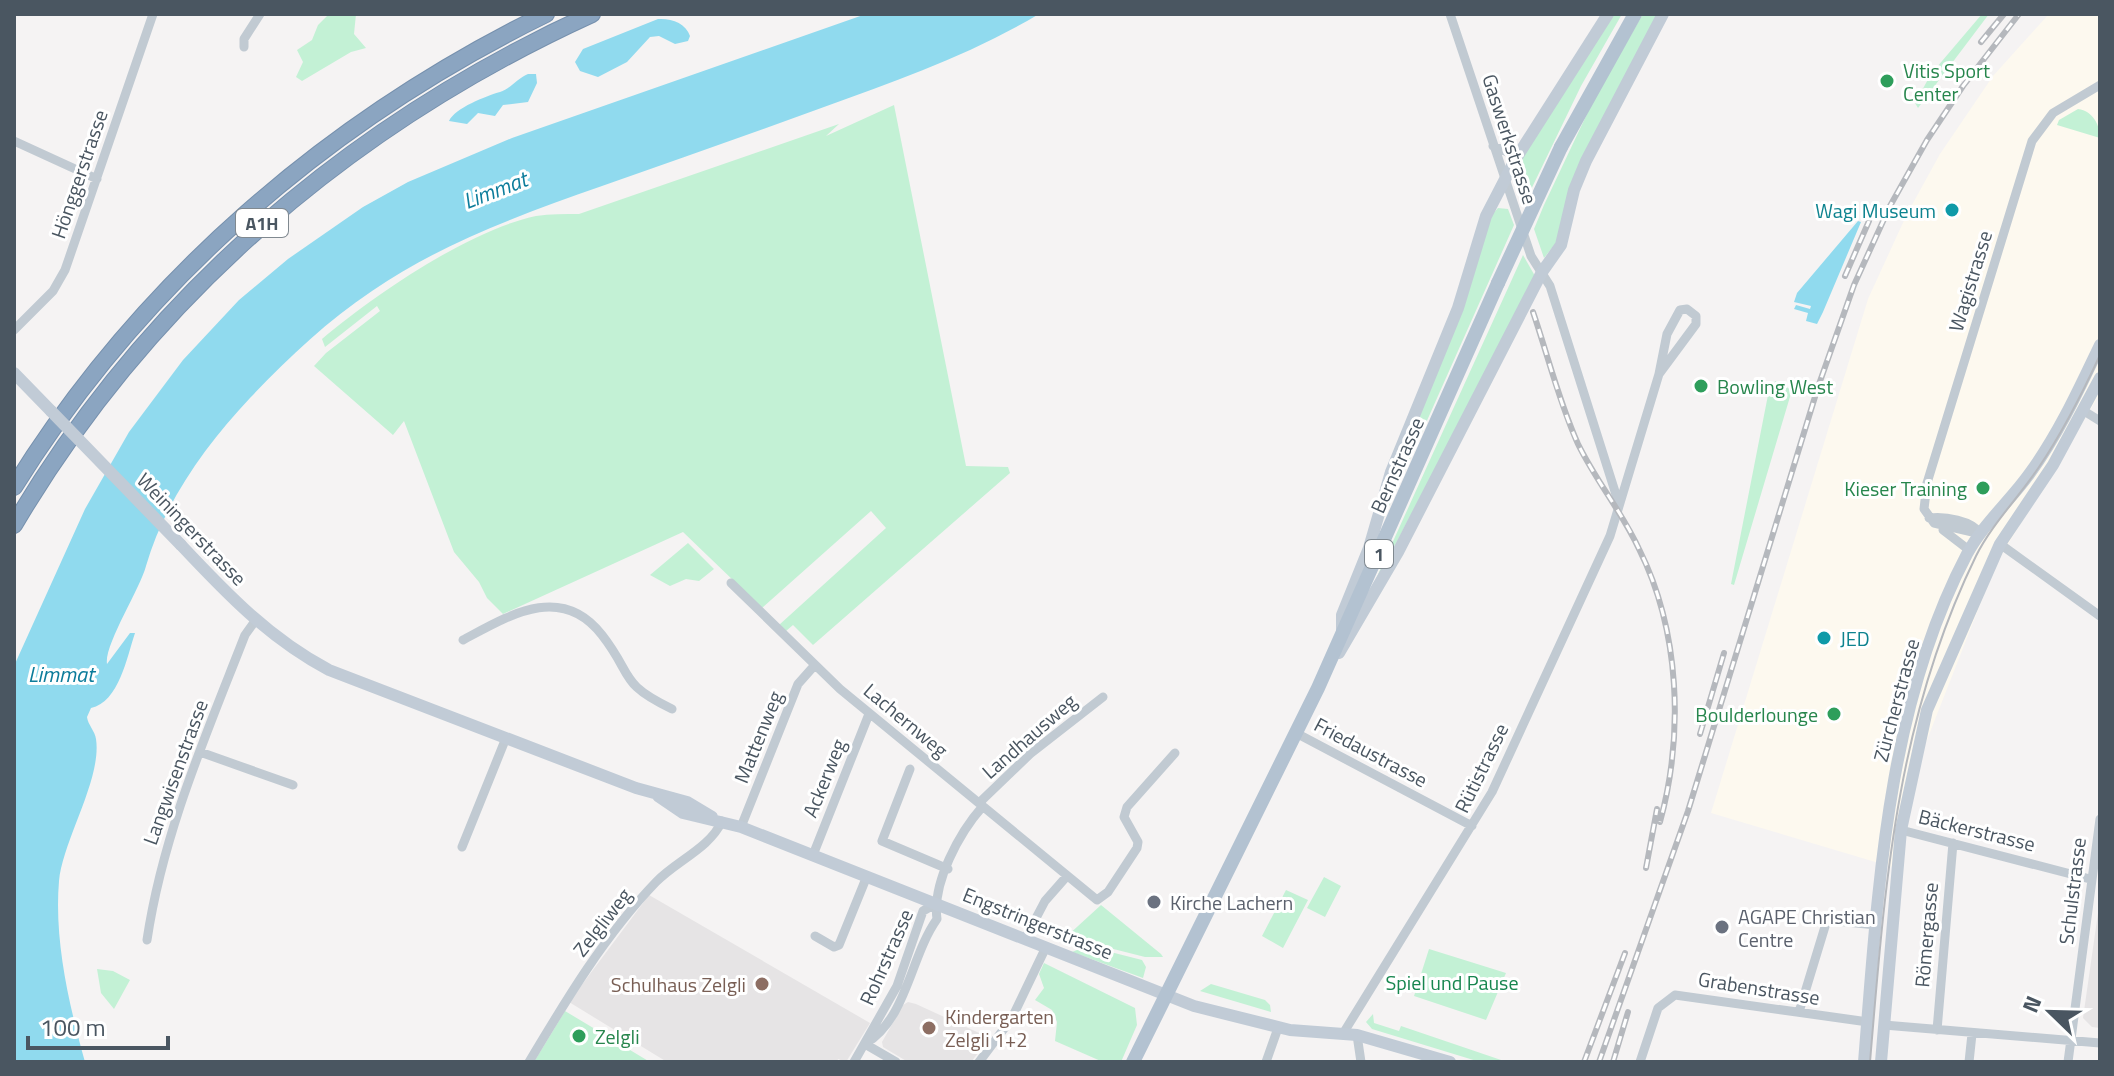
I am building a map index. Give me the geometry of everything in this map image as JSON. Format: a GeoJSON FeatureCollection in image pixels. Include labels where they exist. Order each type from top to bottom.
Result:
{"type":"FeatureCollection","features":[{"type":"Feature","properties":{"kind":"highway","name":"A1H"},"geometry":{"type":"LineString","coordinates":[[14,487],[62,416],[117,345],[168,289],[253,207],[316,155],[384,106],[462,58],[546,14]]}},
{"type":"Feature","properties":{"kind":"highway","name":"A1H"},"geometry":{"type":"LineString","coordinates":[[14,525],[108,387],[185,298],[262,224],[329,169],[427,101],[491,63],[592,14]]}},
{"type":"Feature","properties":{"kind":"main road"},"geometry":{"type":"LineString","coordinates":[[1343,635],[1342,615],[1369,548],[1391,472],[1447,336],[1486,216],[1608,14]]}},
{"type":"Feature","properties":{"kind":"main road","name":"Bernstrasse"},"geometry":{"type":"LineString","coordinates":[[1133,1062],[1343,635],[1561,147],[1635,14]]}},
{"type":"Feature","properties":{"kind":"main road"},"geometry":{"type":"LineString","coordinates":[[1322,679],[1380,586],[1542,272],[1561,245],[1586,161],[1663,14]]}},
{"type":"Feature","properties":{"kind":"main road","name":"Zürcherstrasse"},"geometry":{"type":"LineString","coordinates":[[1864,1062],[1889,815],[1918,678],[1969,550],[2034,468],[2100,345]]}},
{"type":"Feature","properties":{"kind":"main road","name":"Zürcherstrasse"},"geometry":{"type":"LineString","coordinates":[[1881,1062],[1901,830],[1927,710],[2000,544],[2053,465],[2100,378]]}},
{"type":"Feature","properties":{"kind":"main road","name":"Weiningerstrasse"},"geometry":{"type":"LineString","coordinates":[[17,383],[45,405],[255,621],[304,657],[362,682]]}},
{"type":"Feature","properties":{"kind":"main road"},"geometry":{"type":"LineString","coordinates":[[1981,534],[2000,544]]}},
{"type":"Feature","properties":{"kind":"main road","name":"Engstringerstrasse"},"geometry":{"type":"LineString","coordinates":[[362,682],[658,796],[687,802],[717,819],[1166,996],[1278,1028],[1350,1034],[1450,1062]]}},
{"type":"Feature","properties":{"kind":"street","name":"Hönggerstrasse"},"geometry":{"type":"LineString","coordinates":[[14,330],[53,291],[65,270],[153,14]]}},
{"type":"Feature","properties":{"kind":"street"},"geometry":{"type":"LineString","coordinates":[[244,47],[244,39],[260,14]]}},
{"type":"Feature","properties":{"kind":"street","name":"Gaswerkstrasse"},"geometry":{"type":"LineString","coordinates":[[1450,14],[1531,256],[1542,272]]}},
{"type":"Feature","properties":{"kind":"street","name":"Wagistrasse"},"geometry":{"type":"LineString","coordinates":[[1932,520],[1923,504],[1927,483],[2032,141],[2053,113],[2100,85]]}},
{"type":"Feature","properties":{"kind":"street"},"geometry":{"type":"LineString","coordinates":[[14,141],[97,179]]}},
{"type":"Feature","properties":{"kind":"street"},"geometry":{"type":"LineString","coordinates":[[1493,146],[1513,153],[1525,147]]}},
{"type":"Feature","properties":{"kind":"street"},"geometry":{"type":"LineString","coordinates":[[1542,272],[1619,504]]}},
{"type":"Feature","properties":{"kind":"street"},"geometry":{"type":"LineString","coordinates":[[1682,309],[1692,311],[1696,324],[1659,374],[1661,356],[1673,319],[1682,309]]}},
{"type":"Feature","properties":{"kind":"street","name":"Rütistrasse"},"geometry":{"type":"LineString","coordinates":[[1350,1034],[1492,792],[1607,543],[1659,374]]}},
{"type":"Feature","properties":{"kind":"street"},"geometry":{"type":"LineString","coordinates":[[2084,411],[2100,421]]}},
{"type":"Feature","properties":{"kind":"street"},"geometry":{"type":"LineString","coordinates":[[1932,520],[1981,534]]}},
{"type":"Feature","properties":{"kind":"street"},"geometry":{"type":"LineString","coordinates":[[1932,520],[1969,550]]}},
{"type":"Feature","properties":{"kind":"street"},"geometry":{"type":"LineString","coordinates":[[2000,544],[2100,616]]}},
{"type":"Feature","properties":{"kind":"street","name":"Lachernweg"},"geometry":{"type":"LineString","coordinates":[[731,583],[814,666],[869,714],[1097,900],[1108,892],[1137,848],[1135,836],[1124,817],[1127,807],[1175,753]]}},
{"type":"Feature","properties":{"kind":"street"},"geometry":{"type":"LineString","coordinates":[[463,640],[530,607],[567,610],[601,634],[632,686],[672,709]]}},
{"type":"Feature","properties":{"kind":"street","name":"Langwisenstrasse"},"geometry":{"type":"LineString","coordinates":[[147,940],[165,853],[245,635],[255,621]]}},
{"type":"Feature","properties":{"kind":"street","name":"Mattenweg"},"geometry":{"type":"LineString","coordinates":[[741,827],[798,684],[814,666]]}},
{"type":"Feature","properties":{"kind":"street","name":"Landhausweg"},"geometry":{"type":"LineString","coordinates":[[948,869],[962,836],[981,805],[1030,754],[1103,697]]}},
{"type":"Feature","properties":{"kind":"street","name":"Ackerweg"},"geometry":{"type":"LineString","coordinates":[[813,855],[869,714]]}},
{"type":"Feature","properties":{"kind":"street","name":"Friedaustrasse"},"geometry":{"type":"LineString","coordinates":[[1296,733],[1472,826]]}},
{"type":"Feature","properties":{"kind":"street"},"geometry":{"type":"LineString","coordinates":[[462,847],[506,738]]}},
{"type":"Feature","properties":{"kind":"street"},"geometry":{"type":"LineString","coordinates":[[200,752],[293,785]]}},
{"type":"Feature","properties":{"kind":"street"},"geometry":{"type":"LineString","coordinates":[[910,769],[882,841],[948,869]]}},
{"type":"Feature","properties":{"kind":"street","name":"Zelgliweg"},"geometry":{"type":"LineString","coordinates":[[529,1062],[563,1004],[618,928],[657,881],[717,833],[717,819]]}},
{"type":"Feature","properties":{"kind":"street","name":"Schulstrasse"},"geometry":{"type":"LineString","coordinates":[[2068,1062],[2100,819]]}},
{"type":"Feature","properties":{"kind":"street","name":"Bäckerstrasse"},"geometry":{"type":"LineString","coordinates":[[1901,830],[2090,879]]}},
{"type":"Feature","properties":{"kind":"street","name":"Römergasse"},"geometry":{"type":"LineString","coordinates":[[1937,1030],[1953,843]]}},
{"type":"Feature","properties":{"kind":"street","name":"Rohrstrasse"},"geometry":{"type":"LineString","coordinates":[[854,1062],[897,986],[923,911],[935,904],[948,869]]}},
{"type":"Feature","properties":{"kind":"street"},"geometry":{"type":"LineString","coordinates":[[815,936],[834,947],[839,945],[867,876]]}},
{"type":"Feature","properties":{"kind":"street"},"geometry":{"type":"LineString","coordinates":[[1025,939],[1045,901],[1067,876]]}},
{"type":"Feature","properties":{"kind":"street"},"geometry":{"type":"LineString","coordinates":[[1799,1012],[1827,920],[1876,925]]}},
{"type":"Feature","properties":{"kind":"street"},"geometry":{"type":"LineString","coordinates":[[979,1062],[1012,1018],[1046,947]]}},
{"type":"Feature","properties":{"kind":"street","name":"Grabenstrasse"},"geometry":{"type":"LineString","coordinates":[[1640,1062],[1655,1013],[1670,997],[1683,995],[1868,1022]]}},
{"type":"Feature","properties":{"kind":"street"},"geometry":{"type":"LineString","coordinates":[[1884,1025],[2100,1043]]}},
{"type":"Feature","properties":{"kind":"street"},"geometry":{"type":"LineString","coordinates":[[1266,1062],[1278,1028]]}},
{"type":"Feature","properties":{"kind":"street"},"geometry":{"type":"LineString","coordinates":[[1350,1034],[1361,1062]]}},
{"type":"Feature","properties":{"kind":"street"},"geometry":{"type":"LineString","coordinates":[[1969,1062],[1972,1034]]}},
{"type":"Feature","properties":{"kind":"street"},"geometry":{"type":"LineString","coordinates":[[865,1044],[896,1062]]}},
{"type":"Feature","properties":{"kind":"shaded area"},"geometry":{"type":"Polygon","coordinates":[[[2049,14],[2100,14],[2100,394],[1996,564],[1914,773],[1899,869],[1711,813],[1868,299],[1907,214],[1940,154],[1993,76],[2049,14]]]}},
{"type":"Feature","properties":{"kind":"shaded area","name":"Zelgli"},"geometry":{"type":"Polygon","coordinates":[[[649,895],[870,1023],[846,1062],[838,1059],[837,1062],[667,1062],[569,1002],[649,895]]]}},
{"type":"Feature","properties":{"kind":"shaded area"},"geometry":{"type":"Polygon","coordinates":[[[2100,899],[2100,1028],[2092,1027],[2083,1018],[2100,899]]]}},
{"type":"Feature","properties":{"kind":"shaded area","name":"Kindergarten Zelgli 1+2"},"geometry":{"type":"Polygon","coordinates":[[[908,1002],[990,1038],[971,1062],[908,1062],[883,1047],[882,1042],[903,1005],[908,1002]]]}},
{"type":"Feature","properties":{"kind":"green space"},"geometry":{"type":"Polygon","coordinates":[[[329,14],[356,14],[354,34],[366,48],[351,52],[302,81],[296,77],[303,62],[297,50],[312,40],[318,25],[329,14]]]}},
{"type":"Feature","properties":{"kind":"green space"},"geometry":{"type":"Polygon","coordinates":[[[1612,14],[1622,14],[1581,86],[1525,202],[1515,169],[1612,14]]]}},
{"type":"Feature","properties":{"kind":"green space"},"geometry":{"type":"Polygon","coordinates":[[[1643,14],[1658,14],[1590,143],[1559,239],[1544,258],[1534,229],[1595,97],[1643,14]]]}},
{"type":"Feature","properties":{"kind":"green space"},"geometry":{"type":"Polygon","coordinates":[[[1982,14],[1989,14],[1918,108],[1915,103],[1931,74],[1982,14]]]}},
{"type":"Feature","properties":{"kind":"green space"},"geometry":{"type":"Polygon","coordinates":[[[894,105],[966,466],[1008,467],[1010,473],[813,645],[793,625],[786,631],[779,625],[886,528],[871,511],[762,608],[683,532],[503,614],[487,598],[479,582],[454,552],[404,421],[393,435],[314,366],[380,311],[377,306],[325,347],[322,339],[395,284],[482,235],[536,216],[579,214],[839,124],[826,136],[894,105]]]}},
{"type":"Feature","properties":{"kind":"green space"},"geometry":{"type":"Polygon","coordinates":[[[2078,109],[2095,119],[2100,138],[2057,125],[2059,120],[2078,109]]]}},
{"type":"Feature","properties":{"kind":"green space"},"geometry":{"type":"Polygon","coordinates":[[[1498,208],[1508,209],[1514,225],[1381,524],[1394,474],[1489,218],[1498,208]]]}},
{"type":"Feature","properties":{"kind":"green space"},"geometry":{"type":"Polygon","coordinates":[[[1523,255],[1535,276],[1534,283],[1370,592],[1523,255]]]}},
{"type":"Feature","properties":{"kind":"green space"},"geometry":{"type":"Polygon","coordinates":[[[1775,381],[1792,390],[1734,585],[1731,584],[1768,395],[1772,394],[1775,381]]]}},
{"type":"Feature","properties":{"kind":"green space"},"geometry":{"type":"Polygon","coordinates":[[[688,543],[714,569],[699,581],[686,579],[670,586],[650,575],[688,543]]]}},
{"type":"Feature","properties":{"kind":"green space"},"geometry":{"type":"Polygon","coordinates":[[[1324,877],[1341,886],[1325,917],[1307,908],[1324,877]]]}},
{"type":"Feature","properties":{"kind":"green space"},"geometry":{"type":"Polygon","coordinates":[[[1286,890],[1308,900],[1283,948],[1262,936],[1286,890]]]}},
{"type":"Feature","properties":{"kind":"green space"},"geometry":{"type":"Polygon","coordinates":[[[1101,905],[1163,957],[1145,957],[1066,937],[1101,905]]]}},
{"type":"Feature","properties":{"kind":"green space"},"geometry":{"type":"Polygon","coordinates":[[[1087,946],[1142,960],[1146,967],[1143,978],[1072,952],[1087,946]]]}},
{"type":"Feature","properties":{"kind":"green space","name":"Spiel und Pause"},"geometry":{"type":"Polygon","coordinates":[[[1429,949],[1506,973],[1486,1020],[1414,996],[1429,949]]]}},
{"type":"Feature","properties":{"kind":"green space"},"geometry":{"type":"Polygon","coordinates":[[[1044,963],[1135,1008],[1137,1025],[1121,1062],[1103,1062],[1055,1041],[1057,1022],[1052,1010],[1035,1000],[1044,988],[1039,974],[1044,963]]]}},
{"type":"Feature","properties":{"kind":"green space"},"geometry":{"type":"Polygon","coordinates":[[[97,969],[113,971],[130,980],[114,1009],[101,993],[97,969]]]}},
{"type":"Feature","properties":{"kind":"green space"},"geometry":{"type":"Polygon","coordinates":[[[1211,984],[1265,1000],[1271,1012],[1200,991],[1211,984]]]}},
{"type":"Feature","properties":{"kind":"green space","name":"Zelgli"},"geometry":{"type":"Polygon","coordinates":[[[565,1011],[650,1062],[534,1062],[565,1011]]]}},
{"type":"Feature","properties":{"kind":"green space"},"geometry":{"type":"Polygon","coordinates":[[[1373,1014],[1374,1023],[1399,1031],[1401,1026],[1507,1062],[1480,1062],[1372,1029],[1366,1022],[1373,1014]]]}},
{"type":"Feature","properties":{"kind":"water","name":"Limmat"},"geometry":{"type":"Polygon","coordinates":[[[866,14],[1039,14],[933,66],[542,207],[454,244],[355,303],[293,355],[233,416],[188,476],[164,520],[108,655],[107,664],[130,633],[135,633],[125,666],[109,697],[91,708],[87,717],[95,736],[96,755],[88,791],[62,865],[58,903],[64,972],[85,1062],[14,1062],[14,666],[85,509],[129,432],[183,360],[239,300],[288,259],[363,207],[408,182],[512,138],[866,14]]]}},
{"type":"Feature","properties":{"kind":"water"},"geometry":{"type":"Polygon","coordinates":[[[658,19],[668,19],[682,25],[690,36],[688,41],[675,44],[659,36],[650,37],[627,62],[598,77],[580,71],[575,62],[583,49],[658,19]]]}},
{"type":"Feature","properties":{"kind":"water"},"geometry":{"type":"Polygon","coordinates":[[[528,74],[536,74],[537,83],[528,102],[503,105],[495,116],[478,113],[467,124],[449,121],[464,107],[504,91],[528,74]]]}},
{"type":"Feature","properties":{"kind":"water"},"geometry":{"type":"Polygon","coordinates":[[[1858,221],[1861,222],[1817,324],[1806,321],[1808,313],[1794,309],[1796,305],[1810,309],[1811,306],[1794,302],[1797,293],[1858,221]]]}},
{"type":"Feature","properties":{"kind":"tram line"},"geometry":{"type":"LineString","coordinates":[[1870,1062],[1889,867],[1911,741],[1928,679],[1949,618],[1976,556],[2056,440],[2100,355]]}},
{"type":"Feature","properties":{"kind":"railway"},"geometry":{"type":"LineString","coordinates":[[1981,42],[2004,14]]}},
{"type":"Feature","properties":{"kind":"railway"},"geometry":{"type":"LineString","coordinates":[[1599,1062],[1688,811],[1818,387],[1854,285],[1890,206],[1927,140],[1963,86],[2019,14]]}},
{"type":"Feature","properties":{"kind":"railway"},"geometry":{"type":"LineString","coordinates":[[1845,276],[1869,221]]}},
{"type":"Feature","properties":{"kind":"railway"},"geometry":{"type":"LineString","coordinates":[[1533,312],[1571,428],[1632,535],[1653,581],[1663,614],[1670,648],[1675,719],[1673,754],[1660,822]]}},
{"type":"Feature","properties":{"kind":"railway"},"geometry":{"type":"LineString","coordinates":[[1700,734],[1724,653]]}},
{"type":"Feature","properties":{"kind":"railway"},"geometry":{"type":"LineString","coordinates":[[1646,868],[1657,809]]}},
{"type":"Feature","properties":{"kind":"railway"},"geometry":{"type":"LineString","coordinates":[[1584,1062],[1625,953]]}},
{"type":"Feature","properties":{"kind":"railway"},"geometry":{"type":"LineString","coordinates":[[1613,1062],[1628,1012]]}},
{"type":"Feature","properties":{"kind":"place","name":"Vitis Sport Center"},"geometry":{"type":"Point","coordinates":[1887,81]}},
{"type":"Feature","properties":{"kind":"place","name":"Wagi Museum"},"geometry":{"type":"Point","coordinates":[1952,210]}},
{"type":"Feature","properties":{"kind":"place","name":"Bowling West"},"geometry":{"type":"Point","coordinates":[1701,386]}},
{"type":"Feature","properties":{"kind":"place","name":"Kieser Training"},"geometry":{"type":"Point","coordinates":[1983,488]}},
{"type":"Feature","properties":{"kind":"place","name":"JED"},"geometry":{"type":"Point","coordinates":[1824,638]}},
{"type":"Feature","properties":{"kind":"place","name":"Boulderlounge"},"geometry":{"type":"Point","coordinates":[1834,714]}},
{"type":"Feature","properties":{"kind":"place","name":"Kirche Lachern"},"geometry":{"type":"Point","coordinates":[1154,902]}},
{"type":"Feature","properties":{"kind":"place","name":"AGAPE Christian Centre"},"geometry":{"type":"Point","coordinates":[1722,927]}},
{"type":"Feature","properties":{"kind":"place","name":"Schulhaus Zelgli"},"geometry":{"type":"Point","coordinates":[762,984]}},
{"type":"Feature","properties":{"kind":"place","name":"Kindergarten Zelgli 1+2"},"geometry":{"type":"Point","coordinates":[929,1028]}},
{"type":"Feature","properties":{"kind":"place","name":"Zelgli"},"geometry":{"type":"Point","coordinates":[579,1036]}}]}
